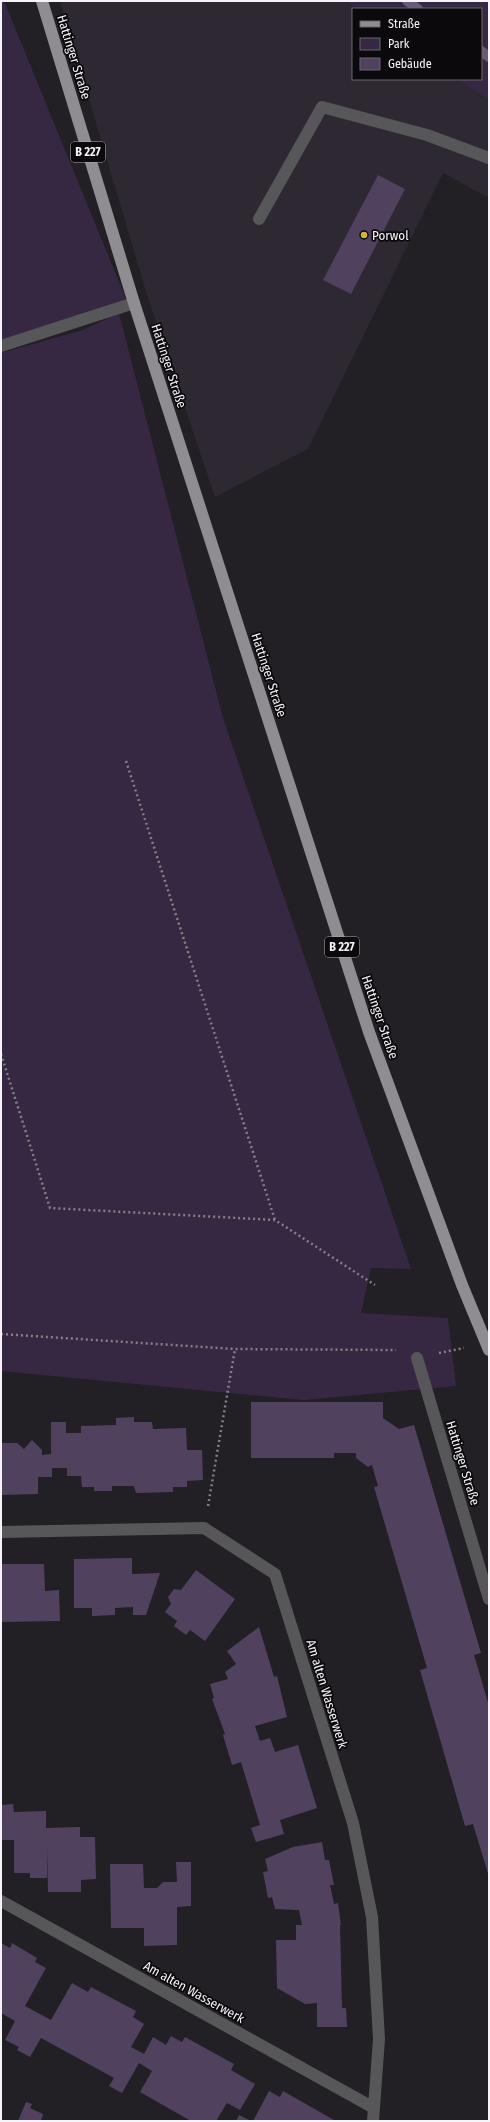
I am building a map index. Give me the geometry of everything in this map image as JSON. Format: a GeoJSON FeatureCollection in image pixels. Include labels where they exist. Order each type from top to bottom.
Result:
{"type":"FeatureCollection","features":[{"type":"Feature","properties":{"kind":"main road","name":"Hattinger Straße"},"geometry":{"type":"LineString","coordinates":[[42,1],[134,303],[369,1032],[462,1285],[488,1347]]}},
{"type":"Feature","properties":{"kind":"street"},"geometry":{"type":"LineString","coordinates":[[259,219],[322,107],[427,135],[489,158]]}},
{"type":"Feature","properties":{"kind":"street"},"geometry":{"type":"LineString","coordinates":[[1,346],[134,303]]}},
{"type":"Feature","properties":{"kind":"street","name":"Hattinger Straße"},"geometry":{"type":"LineString","coordinates":[[417,1358],[489,1599]]}},
{"type":"Feature","properties":{"kind":"street"},"geometry":{"type":"LineString","coordinates":[[1,1532],[204,1528]]}},
{"type":"Feature","properties":{"kind":"street","name":"Am alten Wasserwerk"},"geometry":{"type":"LineString","coordinates":[[204,1528],[275,1574],[353,1823],[372,1918],[379,2039],[372,2121]]}},
{"type":"Feature","properties":{"kind":"street","name":"Am alten Wasserwerk"},"geometry":{"type":"LineString","coordinates":[[1,1901],[374,2108]]}},
{"type":"Feature","properties":{"kind":"path"},"geometry":{"type":"LineString","coordinates":[[126,761],[275,1220]]}},
{"type":"Feature","properties":{"kind":"path"},"geometry":{"type":"LineString","coordinates":[[1,1054],[50,1208],[275,1220],[375,1285]]}},
{"type":"Feature","properties":{"kind":"path"},"geometry":{"type":"LineString","coordinates":[[1,1334],[235,1349],[396,1350],[417,1358],[488,1347]]}},
{"type":"Feature","properties":{"kind":"path"},"geometry":{"type":"LineString","coordinates":[[204,1528],[235,1349]]}},
{"type":"Feature","properties":{"kind":"shaded area"},"geometry":{"type":"Polygon","coordinates":[[[60,1],[346,1],[355,8],[352,8],[352,80],[458,80],[489,100],[489,198],[443,173],[308,449],[215,497],[147,295],[60,1]]]}},
{"type":"Feature","properties":{"kind":"green space"},"geometry":{"type":"Polygon","coordinates":[[[1,1],[4,1],[126,299],[79,316],[1,340],[1,1]]]}},
{"type":"Feature","properties":{"kind":"green space"},"geometry":{"type":"Polygon","coordinates":[[[346,1],[489,1],[489,100],[458,80],[482,80],[482,8],[355,8],[346,1]]]}},
{"type":"Feature","properties":{"kind":"green space"},"geometry":{"type":"Polygon","coordinates":[[[119,313],[223,718],[411,1269],[371,1268],[361,1313],[448,1318],[456,1386],[304,1400],[1,1371],[1,353],[83,330],[119,313]]]}},
{"type":"Feature","properties":{"kind":"building","name":"Porwol"},"geometry":{"type":"Polygon","coordinates":[[[378,175],[405,189],[351,294],[323,280],[378,175]]]}},
{"type":"Feature","properties":{"kind":"building"},"geometry":{"type":"Polygon","coordinates":[[[251,1402],[383,1402],[383,1418],[399,1429],[414,1425],[481,1653],[474,1655],[489,1706],[489,1877],[473,1824],[465,1826],[420,1670],[427,1668],[374,1487],[378,1486],[372,1465],[368,1467],[356,1458],[356,1453],[334,1453],[334,1458],[251,1458],[251,1402]]]}},
{"type":"Feature","properties":{"kind":"building"},"geometry":{"type":"Polygon","coordinates":[[[134,1417],[134,1422],[152,1422],[153,1429],[186,1428],[187,1450],[202,1450],[203,1480],[187,1481],[187,1487],[173,1487],[173,1492],[136,1493],[134,1486],[112,1486],[112,1491],[94,1491],[94,1487],[82,1487],[81,1476],[67,1476],[67,1468],[52,1468],[52,1477],[38,1477],[38,1494],[1,1495],[1,1443],[17,1443],[24,1449],[32,1440],[42,1450],[42,1455],[51,1454],[51,1422],[66,1422],[66,1433],[81,1433],[81,1426],[116,1425],[116,1418],[134,1417]]]}},
{"type":"Feature","properties":{"kind":"building"},"geometry":{"type":"Polygon","coordinates":[[[132,1558],[132,1574],[160,1573],[146,1615],[133,1615],[133,1607],[115,1608],[115,1615],[92,1616],[92,1608],[74,1608],[74,1559],[132,1558]]]}},
{"type":"Feature","properties":{"kind":"building"},"geometry":{"type":"Polygon","coordinates":[[[1,1564],[44,1564],[45,1591],[59,1590],[60,1621],[1,1622],[1,1564]]]}},
{"type":"Feature","properties":{"kind":"building"},"geometry":{"type":"Polygon","coordinates":[[[196,1570],[235,1599],[205,1641],[190,1630],[186,1635],[174,1626],[177,1621],[165,1612],[171,1604],[168,1597],[174,1589],[181,1590],[196,1570]]]}},
{"type":"Feature","properties":{"kind":"building"},"geometry":{"type":"Polygon","coordinates":[[[259,1627],[274,1677],[277,1676],[287,1717],[255,1726],[260,1741],[270,1738],[275,1752],[298,1745],[317,1808],[280,1820],[284,1834],[256,1842],[251,1828],[260,1825],[241,1762],[232,1765],[223,1735],[225,1734],[212,1699],[214,1698],[210,1684],[228,1679],[225,1672],[236,1664],[227,1651],[259,1627]]]}},
{"type":"Feature","properties":{"kind":"building"},"geometry":{"type":"Polygon","coordinates":[[[13,1804],[14,1812],[46,1811],[46,1828],[80,1827],[80,1837],[95,1837],[96,1879],[81,1880],[81,1892],[48,1892],[47,1848],[47,1878],[30,1878],[30,1873],[14,1873],[14,1840],[1,1840],[1,1805],[13,1804]]]}},
{"type":"Feature","properties":{"kind":"building"},"geometry":{"type":"Polygon","coordinates":[[[322,1842],[325,1860],[329,1860],[334,1885],[330,1885],[334,1904],[338,1903],[341,1925],[342,2008],[346,2008],[347,2027],[317,2027],[317,2003],[305,2004],[277,1988],[276,1940],[296,1940],[296,1925],[302,1925],[299,1910],[275,1909],[272,1897],[268,1898],[263,1872],[268,1871],[265,1859],[293,1847],[322,1842]]]}},
{"type":"Feature","properties":{"kind":"building"},"geometry":{"type":"Polygon","coordinates":[[[176,1862],[191,1862],[191,1906],[177,1907],[177,1945],[144,1946],[144,1928],[111,1928],[110,1864],[143,1864],[144,1888],[157,1888],[163,1882],[177,1882],[176,1862]]]}},
{"type":"Feature","properties":{"kind":"building"},"geometry":{"type":"Polygon","coordinates":[[[1,1943],[10,1948],[12,1943],[37,1958],[35,1962],[46,1968],[25,2006],[51,2020],[72,1983],[88,1992],[91,1987],[136,2011],[133,2017],[144,2024],[131,2047],[144,2054],[153,2037],[166,2045],[171,2036],[182,2042],[185,2037],[234,2064],[231,2070],[255,2084],[240,2110],[227,2103],[216,2121],[191,2121],[140,2092],[152,2071],[139,2063],[122,2093],[109,2086],[114,2078],[41,2038],[30,2057],[17,2050],[19,2047],[5,2040],[15,2021],[1,2013],[1,1943]]]}},
{"type":"Feature","properties":{"kind":"building"},"geometry":{"type":"Polygon","coordinates":[[[269,2091],[280,2097],[283,2091],[334,2120],[253,2121],[269,2091]]]}},
{"type":"Feature","properties":{"kind":"building"},"geometry":{"type":"Polygon","coordinates":[[[26,2102],[32,2104],[30,2108],[43,2114],[41,2121],[18,2121],[26,2102]]]}},
{"type":"Feature","properties":{"kind":"building"},"geometry":{"type":"Polygon","coordinates":[[[239,2115],[251,2121],[236,2121],[239,2115]]]}},
{"type":"Feature","properties":{"kind":"waterway"},"geometry":{"type":"LineString","coordinates":[[407,1],[417,8]]}},
{"type":"Feature","properties":{"kind":"waterway"},"geometry":{"type":"LineString","coordinates":[[482,52],[489,57]]}},
{"type":"Feature","properties":{"kind":"place","name":"Porwol"},"geometry":{"type":"Point","coordinates":[364,235]}}]}
